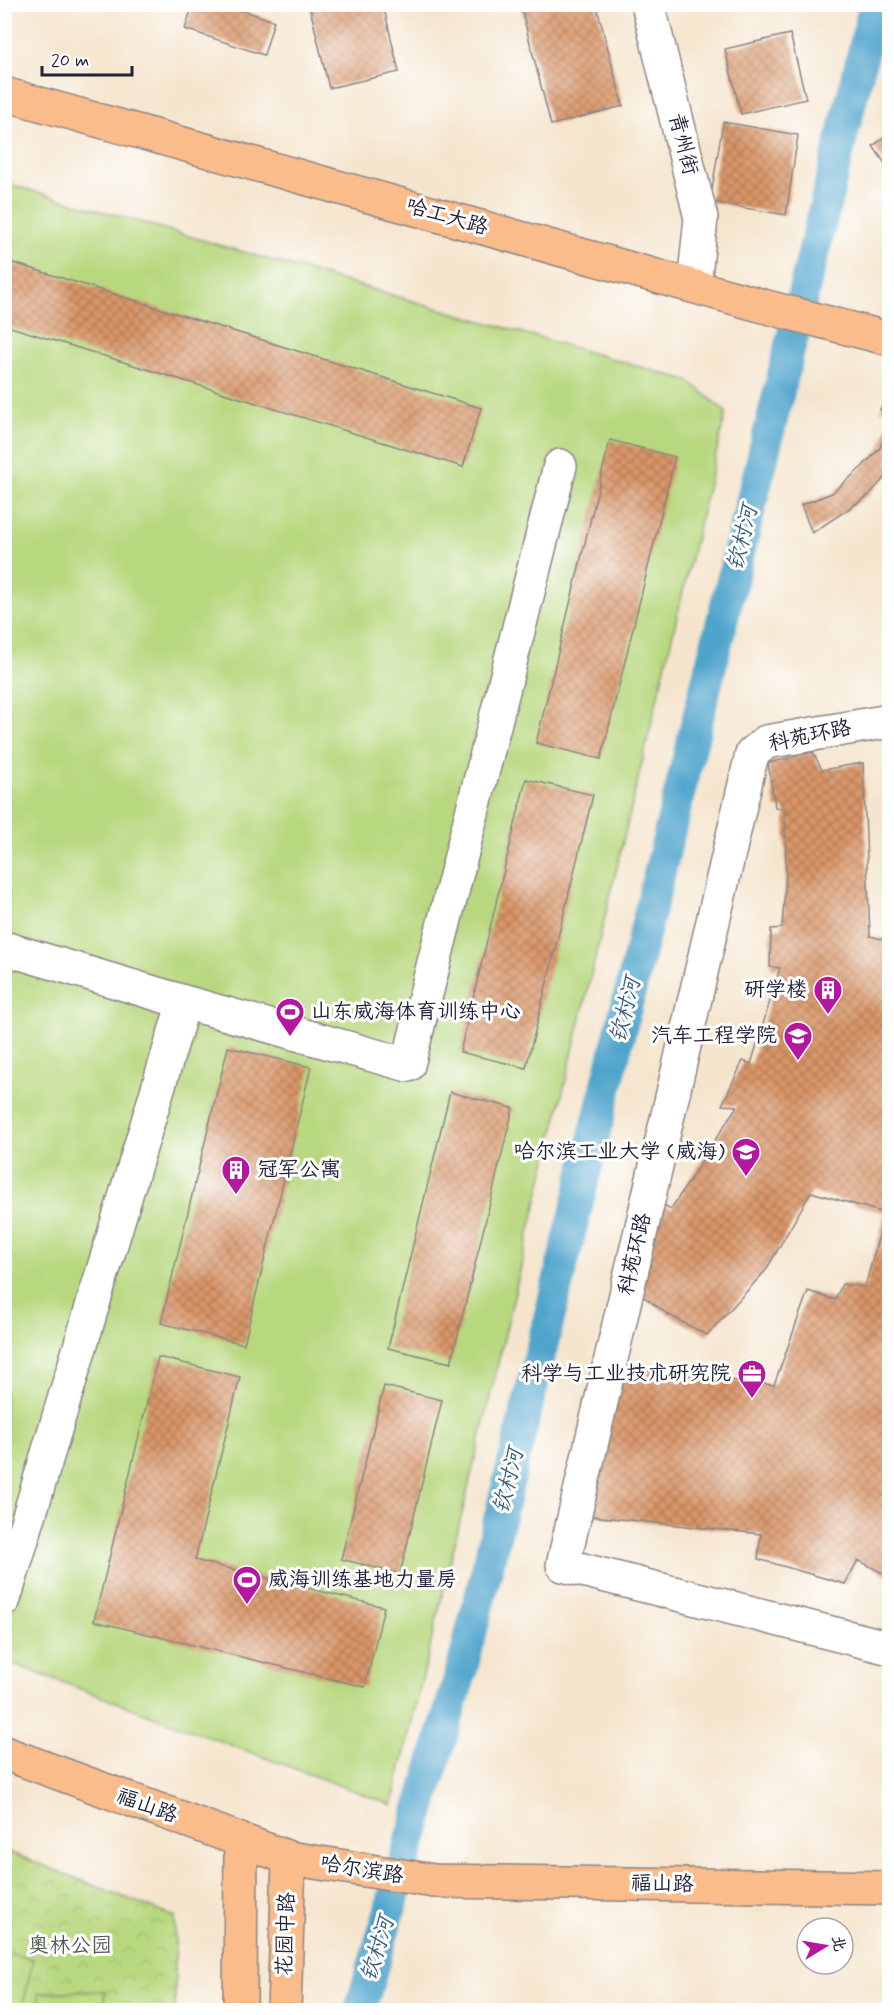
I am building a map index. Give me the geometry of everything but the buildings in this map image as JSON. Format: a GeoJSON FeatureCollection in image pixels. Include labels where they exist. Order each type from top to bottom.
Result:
{"type":"FeatureCollection","features":[{"type":"Feature","properties":{"kind":"main road","name":"哈工大路"},"geometry":{"type":"LineString","coordinates":[[4,94],[767,307],[890,339]]}},
{"type":"Feature","properties":{"kind":"main road","name":"福山路"},"geometry":{"type":"LineString","coordinates":[[4,1753],[289,1858]]}},
{"type":"Feature","properties":{"kind":"main road"},"geometry":{"type":"LineString","coordinates":[[240,2010],[241,1841]]}},
{"type":"Feature","properties":{"kind":"main road","name":"哈尔滨路"},"geometry":{"type":"LineString","coordinates":[[289,1858],[434,1881]]}},
{"type":"Feature","properties":{"kind":"main road","name":"花园中路"},"geometry":{"type":"LineString","coordinates":[[284,2010],[289,1858]]}},
{"type":"Feature","properties":{"kind":"main road","name":"福山路"},"geometry":{"type":"LineString","coordinates":[[434,1881],[890,1888]]}},
{"type":"Feature","properties":{"kind":"street","name":"青州街"},"geometry":{"type":"LineString","coordinates":[[648,4],[701,218],[693,286]]}},
{"type":"Feature","properties":{"kind":"street"},"geometry":{"type":"LineString","coordinates":[[4,948],[408,1065],[560,466]]}},
{"type":"Feature","properties":{"kind":"street","name":"科苑环路"},"geometry":{"type":"LineString","coordinates":[[890,721],[766,742],[752,754],[563,1565],[890,1648]]}},
{"type":"Feature","properties":{"kind":"street"},"geometry":{"type":"LineString","coordinates":[[4,1599],[184,1002]]}},
{"type":"Feature","properties":{"kind":"green space","name":"山东威海体育训练中心"},"geometry":{"type":"Polygon","coordinates":[[[5,183],[689,381],[726,412],[392,1805],[5,1661],[5,183]]]}},
{"type":"Feature","properties":{"kind":"green space","name":"奥林公园"},"geometry":{"type":"Polygon","coordinates":[[[4,1850],[175,1917],[175,2010],[5,2010],[4,1850]]]}},
{"type":"Feature","properties":{"kind":"green space"},"geometry":{"type":"Polygon","coordinates":[[[5,1953],[33,1959],[22,2010],[5,2010],[5,1953]]]}},
{"type":"Feature","properties":{"kind":"green space"},"geometry":{"type":"Polygon","coordinates":[[[105,1991],[105,2010],[39,2010],[39,1993],[105,1991]]]}},
{"type":"Feature","properties":{"kind":"waterway","name":"钦村河"},"geometry":{"type":"LineString","coordinates":[[360,2010],[462,1669],[875,4]]}},
{"type":"Feature","properties":{"kind":"place","name":"研学楼"},"geometry":{"type":"Point","coordinates":[828,1016]}},
{"type":"Feature","properties":{"kind":"place","name":"山东威海体育训练中心"},"geometry":{"type":"Point","coordinates":[290,1038]}},
{"type":"Feature","properties":{"kind":"place","name":"汽车工程学院"},"geometry":{"type":"Point","coordinates":[798,1062]}},
{"type":"Feature","properties":{"kind":"place","name":"哈尔滨工业大学 (威海)"},"geometry":{"type":"Point","coordinates":[746,1178]}},
{"type":"Feature","properties":{"kind":"place","name":"冠军公寓"},"geometry":{"type":"Point","coordinates":[236,1196]}},
{"type":"Feature","properties":{"kind":"place","name":"科学与工业技术研究院"},"geometry":{"type":"Point","coordinates":[752,1400]}},
{"type":"Feature","properties":{"kind":"place","name":"威海训练基地力量房"},"geometry":{"type":"Point","coordinates":[247,1606]}}]}
